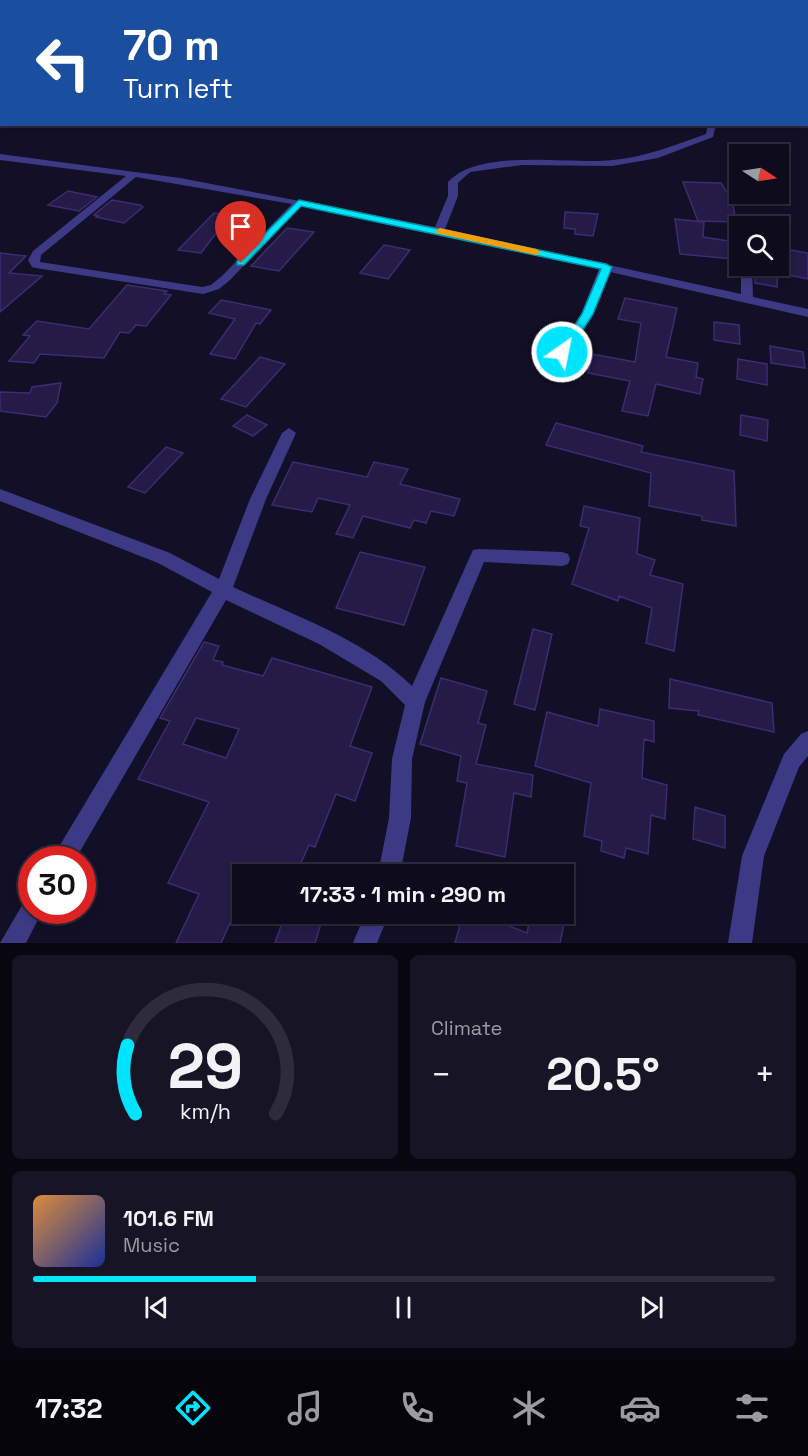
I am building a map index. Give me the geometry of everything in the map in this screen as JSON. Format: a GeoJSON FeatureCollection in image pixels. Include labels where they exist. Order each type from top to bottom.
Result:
{"type":"FeatureCollection","features":[{"type":"Feature","properties":{"kind":"street"},"geometry":{"type":"LineString","coordinates":[[438,230],[453,196],[453,182],[467,170],[537,161],[612,163],[658,154],[710,135],[712,126]]}},
{"type":"Feature","properties":{"kind":"street"},"geometry":{"type":"LineString","coordinates":[[0,158],[177,180],[299,203],[438,230],[808,313]]}},
{"type":"Feature","properties":{"kind":"street"},"geometry":{"type":"LineString","coordinates":[[133,175],[38,253],[33,260],[36,265],[203,291],[215,287],[226,278],[299,203]]}},
{"type":"Feature","properties":{"kind":"street"},"geometry":{"type":"LineString","coordinates":[[562,352],[587,314],[606,267]]}},
{"type":"Feature","properties":{"kind":"street"},"geometry":{"type":"LineString","coordinates":[[747,276],[747,299]]}},
{"type":"Feature","properties":{"kind":"street"},"geometry":{"type":"LineString","coordinates":[[70,846],[223,590],[258,500],[289,433]]}},
{"type":"Feature","properties":{"kind":"street"},"geometry":{"type":"LineString","coordinates":[[0,495],[164,558],[223,590],[325,638],[388,675],[415,702]]}},
{"type":"Feature","properties":{"kind":"street"},"geometry":{"type":"LineString","coordinates":[[391,864],[400,818],[402,759],[415,702],[479,555],[562,559]]}},
{"type":"Feature","properties":{"kind":"street"},"geometry":{"type":"LineString","coordinates":[[740,943],[753,856],[791,761],[808,741]]}},
{"type":"Feature","properties":{"kind":"street"},"geometry":{"type":"LineString","coordinates":[[12,943],[24,924]]}},
{"type":"Feature","properties":{"kind":"street"},"geometry":{"type":"LineString","coordinates":[[365,943],[373,924]]}},
{"type":"Feature","properties":{"kind":"building"},"geometry":{"type":"Polygon","coordinates":[[[683,182],[721,183],[729,195],[729,204],[733,204],[735,216],[729,216],[729,222],[698,221],[683,182]]]}},
{"type":"Feature","properties":{"kind":"building"},"geometry":{"type":"Polygon","coordinates":[[[68,191],[97,197],[79,211],[48,205],[68,191]]]}},
{"type":"Feature","properties":{"kind":"building"},"geometry":{"type":"Polygon","coordinates":[[[112,200],[143,207],[124,223],[94,215],[112,200]]]}},
{"type":"Feature","properties":{"kind":"building"},"geometry":{"type":"Polygon","coordinates":[[[565,212],[598,214],[593,236],[575,234],[575,229],[564,228],[565,212]]]}},
{"type":"Feature","properties":{"kind":"building"},"geometry":{"type":"Polygon","coordinates":[[[214,213],[230,215],[201,253],[178,250],[214,213]]]}},
{"type":"Feature","properties":{"kind":"building"},"geometry":{"type":"Polygon","coordinates":[[[675,219],[704,222],[703,237],[728,241],[729,245],[729,259],[680,254],[675,219]]]}},
{"type":"Feature","properties":{"kind":"building"},"geometry":{"type":"Polygon","coordinates":[[[287,228],[314,232],[279,271],[251,266],[287,228]]]}},
{"type":"Feature","properties":{"kind":"building"},"geometry":{"type":"Polygon","coordinates":[[[384,245],[410,250],[388,279],[360,273],[384,245]]]}},
{"type":"Feature","properties":{"kind":"building"},"geometry":{"type":"Polygon","coordinates":[[[789,250],[808,253],[808,279],[789,275],[789,250]]]}},
{"type":"Feature","properties":{"kind":"building"},"geometry":{"type":"Polygon","coordinates":[[[0,253],[26,256],[9,273],[42,276],[0,312],[0,253]]]}},
{"type":"Feature","properties":{"kind":"building"},"geometry":{"type":"Polygon","coordinates":[[[755,276],[778,276],[777,287],[755,283],[755,276]]]}},
{"type":"Feature","properties":{"kind":"building"},"geometry":{"type":"Polygon","coordinates":[[[127,285],[167,291],[164,294],[171,295],[146,326],[136,325],[129,333],[120,332],[104,358],[40,354],[34,363],[9,361],[30,336],[23,335],[37,321],[89,329],[127,285]]]}},
{"type":"Feature","properties":{"kind":"building"},"geometry":{"type":"Polygon","coordinates":[[[625,298],[677,308],[666,357],[698,363],[696,377],[703,379],[700,394],[656,384],[648,416],[622,411],[630,381],[588,373],[593,354],[635,362],[641,323],[618,319],[625,298]]]}},
{"type":"Feature","properties":{"kind":"building"},"geometry":{"type":"Polygon","coordinates":[[[221,300],[271,310],[260,324],[256,323],[235,359],[210,354],[235,319],[209,313],[221,300]]]}},
{"type":"Feature","properties":{"kind":"building"},"geometry":{"type":"Polygon","coordinates":[[[714,322],[739,325],[740,344],[714,340],[714,322]]]}},
{"type":"Feature","properties":{"kind":"building"},"geometry":{"type":"Polygon","coordinates":[[[770,346],[803,352],[805,368],[771,363],[770,346]]]}},
{"type":"Feature","properties":{"kind":"building"},"geometry":{"type":"Polygon","coordinates":[[[260,357],[285,364],[246,407],[221,399],[260,357]]]}},
{"type":"Feature","properties":{"kind":"building"},"geometry":{"type":"Polygon","coordinates":[[[738,359],[767,364],[767,385],[737,379],[738,359]]]}},
{"type":"Feature","properties":{"kind":"building"},"geometry":{"type":"Polygon","coordinates":[[[61,383],[57,403],[46,417],[0,411],[0,392],[30,393],[32,387],[61,383]]]}},
{"type":"Feature","properties":{"kind":"building"},"geometry":{"type":"Polygon","coordinates":[[[247,415],[267,425],[253,436],[233,426],[247,415]]]}},
{"type":"Feature","properties":{"kind":"building"},"geometry":{"type":"Polygon","coordinates":[[[741,415],[768,420],[767,441],[740,435],[741,415]]]}},
{"type":"Feature","properties":{"kind":"building"},"geometry":{"type":"Polygon","coordinates":[[[556,423],[643,446],[641,452],[734,471],[736,526],[702,520],[702,516],[649,506],[651,473],[546,445],[556,423]]]}},
{"type":"Feature","properties":{"kind":"building"},"geometry":{"type":"Polygon","coordinates":[[[166,447],[183,453],[145,493],[128,487],[166,447]]]}},
{"type":"Feature","properties":{"kind":"building"},"geometry":{"type":"Polygon","coordinates":[[[293,462],[367,477],[374,462],[408,469],[400,484],[460,499],[454,516],[431,511],[426,523],[414,520],[410,528],[363,516],[353,538],[336,534],[350,505],[318,498],[312,512],[272,505],[293,462]]]}},
{"type":"Feature","properties":{"kind":"building"},"geometry":{"type":"Polygon","coordinates":[[[584,506],[640,518],[637,554],[655,560],[650,575],[683,584],[674,651],[646,643],[652,608],[619,596],[618,601],[572,584],[589,528],[580,526],[584,506]]]}},
{"type":"Feature","properties":{"kind":"building"},"geometry":{"type":"Polygon","coordinates":[[[360,552],[425,567],[404,625],[336,608],[360,552]]]}},
{"type":"Feature","properties":{"kind":"building"},"geometry":{"type":"Polygon","coordinates":[[[533,629],[552,634],[535,710],[514,704],[533,629]]]}},
{"type":"Feature","properties":{"kind":"building"},"geometry":{"type":"Polygon","coordinates":[[[204,642],[219,646],[213,660],[223,662],[222,665],[263,676],[272,658],[372,687],[350,746],[372,753],[355,801],[336,794],[315,847],[309,845],[300,864],[232,864],[232,919],[221,943],[176,943],[199,894],[168,883],[209,802],[138,779],[170,721],[160,718],[204,642]],[[196,718],[183,744],[226,758],[239,729],[196,718]]]}},
{"type":"Feature","properties":{"kind":"building"},"geometry":{"type":"Polygon","coordinates":[[[441,678],[487,691],[478,723],[486,725],[476,764],[533,775],[531,797],[514,793],[505,857],[456,846],[467,783],[457,781],[461,756],[420,744],[441,678]]]}},
{"type":"Feature","properties":{"kind":"building"},"geometry":{"type":"Polygon","coordinates":[[[670,679],[772,703],[774,732],[698,715],[699,711],[669,708],[670,679]]]}},
{"type":"Feature","properties":{"kind":"building"},"geometry":{"type":"Polygon","coordinates":[[[600,709],[654,721],[654,742],[644,739],[642,778],[667,785],[665,819],[651,815],[648,854],[626,848],[624,858],[601,851],[602,841],[584,836],[591,783],[535,766],[547,712],[598,726],[600,709]]]}},
{"type":"Feature","properties":{"kind":"building"},"geometry":{"type":"Polygon","coordinates":[[[695,807],[725,816],[725,848],[693,839],[695,807]]]}},
{"type":"Feature","properties":{"kind":"building"},"geometry":{"type":"Polygon","coordinates":[[[282,924],[321,924],[315,943],[275,943],[282,924]]]}},
{"type":"Feature","properties":{"kind":"building"},"geometry":{"type":"Polygon","coordinates":[[[460,924],[504,924],[527,933],[529,924],[564,924],[560,943],[455,943],[460,924]]]}},
{"type":"Feature","properties":{"kind":"slow traffic"},"geometry":{"type":"LineString","coordinates":[[440,231],[536,252]]}},
{"type":"Feature","properties":{"kind":"route"},"geometry":{"type":"LineString","coordinates":[[241,263],[299,203],[438,230],[606,267],[587,314],[562,352]]}}]}
